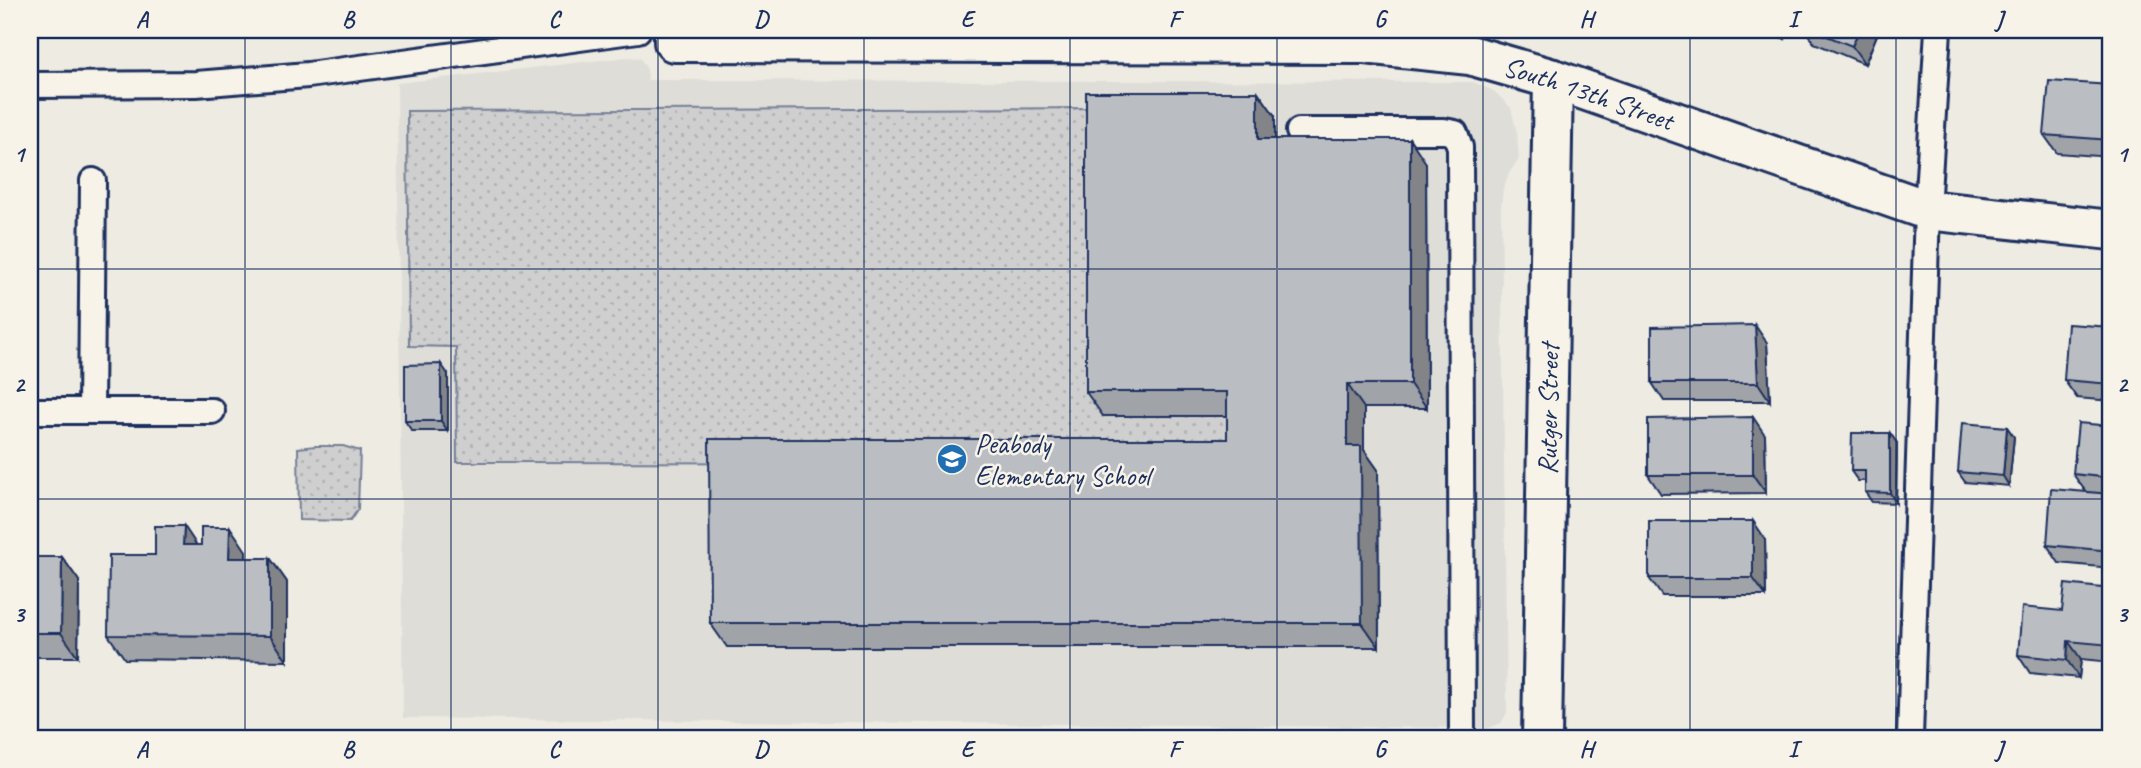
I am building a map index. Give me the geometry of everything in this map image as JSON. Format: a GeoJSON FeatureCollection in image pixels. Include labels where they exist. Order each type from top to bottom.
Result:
{"type":"FeatureCollection","features":[{"type":"Feature","properties":{"kind":"street","name":"South 13th Street"},"geometry":{"type":"LineString","coordinates":[[674,36],[1365,44],[1470,55],[1553,79],[1927,210],[2111,230]]}},
{"type":"Feature","properties":{"kind":"street","name":"Rutger Street"},"geometry":{"type":"LineString","coordinates":[[1542,738],[1553,79]]}},
{"type":"Feature","properties":{"kind":"lane"},"geometry":{"type":"LineString","coordinates":[[30,85],[196,84],[308,75],[638,30]]}},
{"type":"Feature","properties":{"kind":"lane"},"geometry":{"type":"LineString","coordinates":[[1910,738],[1927,210],[1938,30]]}},
{"type":"Feature","properties":{"kind":"lane"},"geometry":{"type":"LineString","coordinates":[[1299,131],[1444,131],[1455,133],[1460,147],[1462,738]]}},
{"type":"Feature","properties":{"kind":"lane"},"geometry":{"type":"LineString","coordinates":[[91,411],[93,181]]}},
{"type":"Feature","properties":{"kind":"lane"},"geometry":{"type":"LineString","coordinates":[[30,411],[212,411]]}},
{"type":"Feature","properties":{"kind":"shaded area","name":"Peabody Elementary School"},"geometry":{"type":"Polygon","coordinates":[[[628,57],[640,58],[647,69],[648,80],[1473,82],[1494,91],[1511,108],[1519,159],[1509,173],[1501,206],[1507,713],[1501,723],[1489,728],[403,718],[397,83],[628,57]]]}},
{"type":"Feature","properties":{"kind":"shaded area"},"geometry":{"type":"Polygon","coordinates":[[[1104,108],[1244,416],[1244,463],[457,462],[456,347],[409,346],[407,111],[1104,108]]]}},
{"type":"Feature","properties":{"kind":"shaded area"},"geometry":{"type":"Polygon","coordinates":[[[343,446],[360,451],[358,509],[350,521],[299,520],[298,448],[343,446]]]}},
{"type":"Feature","properties":{"kind":"building"},"geometry":{"type":"Polygon","coordinates":[[[1812,30],[1859,30],[1852,46],[1812,30]]]}},
{"type":"Feature","properties":{"kind":"building"},"geometry":{"type":"Polygon","coordinates":[[[2049,81],[2111,85],[2111,140],[2044,135],[2049,81]]]}},
{"type":"Feature","properties":{"kind":"building","name":"Peabody Elementary School"},"geometry":{"type":"Polygon","coordinates":[[[1086,92],[1258,92],[1258,139],[1410,139],[1410,384],[1347,384],[1347,446],[1361,446],[1362,623],[710,623],[709,439],[1227,439],[1227,392],[1086,392],[1086,92]]]}},
{"type":"Feature","properties":{"kind":"building"},"geometry":{"type":"Polygon","coordinates":[[[2068,324],[2111,327],[2111,384],[2064,380],[2068,324]]]}},
{"type":"Feature","properties":{"kind":"building"},"geometry":{"type":"Polygon","coordinates":[[[1755,325],[1758,383],[1652,383],[1652,327],[1755,325]]]}},
{"type":"Feature","properties":{"kind":"building"},"geometry":{"type":"Polygon","coordinates":[[[441,364],[441,421],[405,421],[405,365],[441,364]]]}},
{"type":"Feature","properties":{"kind":"building"},"geometry":{"type":"Polygon","coordinates":[[[1753,417],[1753,475],[1648,475],[1648,419],[1753,417]]]}},
{"type":"Feature","properties":{"kind":"building"},"geometry":{"type":"Polygon","coordinates":[[[1962,423],[2007,427],[2003,476],[1958,472],[1962,423]]]}},
{"type":"Feature","properties":{"kind":"building"},"geometry":{"type":"Polygon","coordinates":[[[2078,423],[2111,426],[2111,478],[2073,474],[2078,423]]]}},
{"type":"Feature","properties":{"kind":"building"},"geometry":{"type":"Polygon","coordinates":[[[1852,433],[1890,433],[1890,493],[1865,492],[1865,471],[1851,471],[1852,433]]]}},
{"type":"Feature","properties":{"kind":"building"},"geometry":{"type":"Polygon","coordinates":[[[2051,489],[2111,494],[2111,551],[2047,545],[2051,489]]]}},
{"type":"Feature","properties":{"kind":"building"},"geometry":{"type":"Polygon","coordinates":[[[1649,521],[1753,521],[1753,578],[1649,578],[1649,521]]]}},
{"type":"Feature","properties":{"kind":"building"},"geometry":{"type":"Polygon","coordinates":[[[155,526],[184,526],[183,545],[201,545],[201,527],[230,527],[229,558],[270,558],[270,636],[108,635],[109,555],[155,555],[155,526]]]}},
{"type":"Feature","properties":{"kind":"building"},"geometry":{"type":"Polygon","coordinates":[[[30,557],[62,557],[61,633],[30,633],[30,557]]]}},
{"type":"Feature","properties":{"kind":"building"},"geometry":{"type":"Polygon","coordinates":[[[2065,584],[2111,589],[2111,645],[2068,641],[2067,660],[2018,655],[2022,607],[2062,611],[2065,584]]]}},
{"type":"Feature","properties":{"kind":"place","name":"Peabody Elementary School"},"geometry":{"type":"Point","coordinates":[952,459]}}]}
